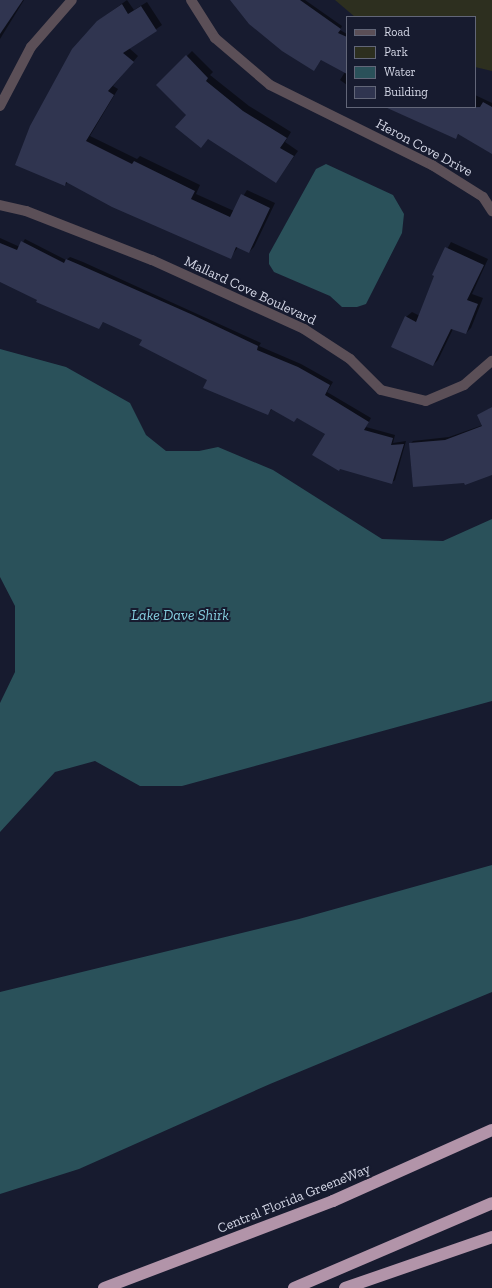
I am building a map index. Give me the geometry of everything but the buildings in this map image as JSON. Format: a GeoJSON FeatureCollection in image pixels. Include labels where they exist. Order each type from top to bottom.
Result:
{"type":"FeatureCollection","features":[{"type":"Feature","properties":{"kind":"highway","name":"Central Florida GreeneWay"},"geometry":{"type":"LineString","coordinates":[[104,1288],[319,1206],[492,1130]]}},
{"type":"Feature","properties":{"kind":"highway"},"geometry":{"type":"LineString","coordinates":[[294,1288],[492,1203]]}},
{"type":"Feature","properties":{"kind":"highway"},"geometry":{"type":"LineString","coordinates":[[345,1288],[492,1237]]}},
{"type":"Feature","properties":{"kind":"street"},"geometry":{"type":"LineString","coordinates":[[0,106],[32,47],[72,0]]}},
{"type":"Feature","properties":{"kind":"street","name":"Heron Cove Drive"},"geometry":{"type":"LineString","coordinates":[[191,0],[215,38],[270,85],[432,165],[483,197],[492,211]]}},
{"type":"Feature","properties":{"kind":"street","name":"Mallard Cove Boulevard"},"geometry":{"type":"LineString","coordinates":[[0,205],[26,211],[152,260],[304,329],[350,359],[381,390],[426,401],[464,385],[492,361]]}},
{"type":"Feature","properties":{"kind":"green space"},"geometry":{"type":"Polygon","coordinates":[[[335,0],[492,0],[492,71],[476,67],[476,16],[354,16],[335,0]]]}},
{"type":"Feature","properties":{"kind":"water"},"geometry":{"type":"Polygon","coordinates":[[[326,164],[393,195],[404,214],[402,233],[366,304],[357,307],[342,307],[330,296],[274,272],[269,264],[269,254],[316,169],[326,164]]]}},
{"type":"Feature","properties":{"kind":"water","name":"Lake Dave Shirk"},"geometry":{"type":"Polygon","coordinates":[[[0,349],[66,367],[130,403],[146,435],[166,451],[199,451],[218,447],[273,470],[382,539],[443,541],[492,519],[492,701],[182,786],[140,786],[95,761],[55,772],[0,832],[0,703],[15,672],[15,606],[0,577],[0,349]]]}},
{"type":"Feature","properties":{"kind":"water"},"geometry":{"type":"Polygon","coordinates":[[[492,865],[492,992],[270,1084],[79,1169],[0,1194],[0,992],[299,919],[492,865]]]}}]}
